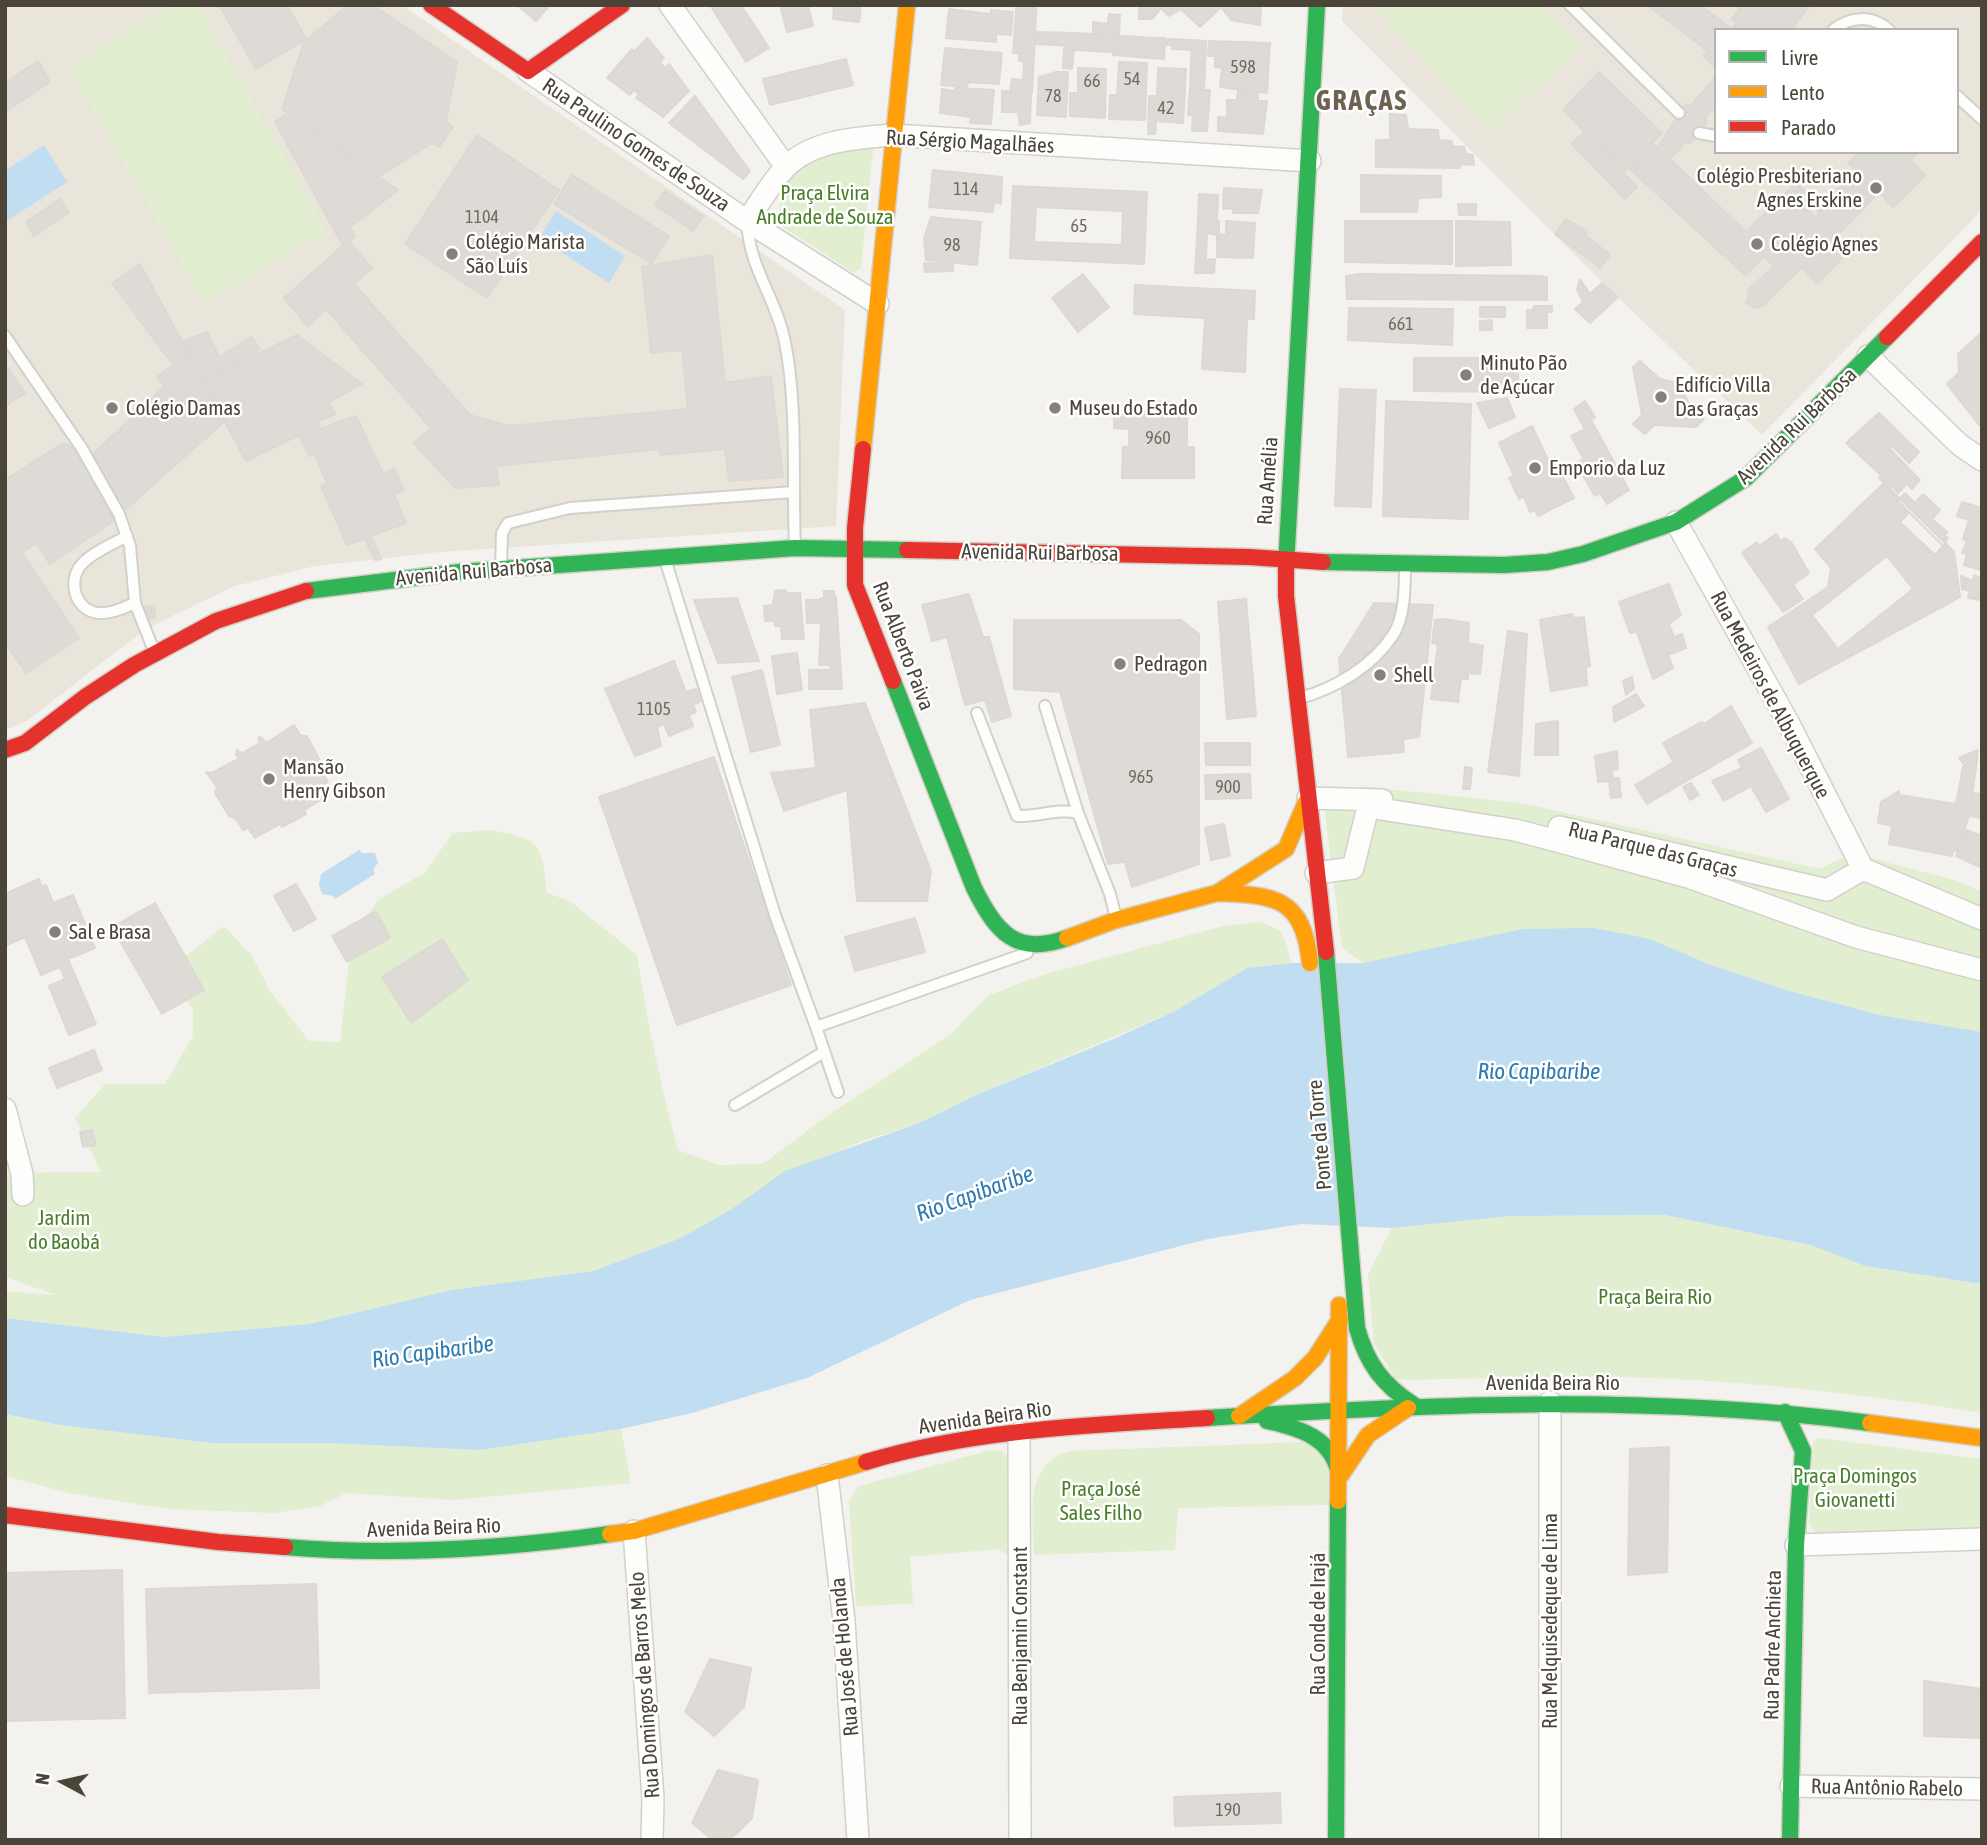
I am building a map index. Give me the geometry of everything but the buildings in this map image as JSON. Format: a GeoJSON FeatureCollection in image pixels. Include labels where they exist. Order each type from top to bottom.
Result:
{"type":"FeatureCollection","features":[{"type":"Feature","properties":{"kind":"main road","name":"Rua Paulino Gomes de Souza"},"geometry":{"type":"LineString","coordinates":[[431,5],[528,71]]}},
{"type":"Feature","properties":{"kind":"main road"},"geometry":{"type":"LineString","coordinates":[[528,71],[622,5]]}},
{"type":"Feature","properties":{"kind":"main road","name":"Rua Alberto Paiva"},"geometry":{"type":"LineString","coordinates":[[907,5],[854,551],[855,584],[974,888],[989,918],[1013,941],[1046,946]]}},
{"type":"Feature","properties":{"kind":"main road","name":"Rua Amélia"},"geometry":{"type":"LineString","coordinates":[[1317,5],[1285,560],[1297,699],[1327,957]]}},
{"type":"Feature","properties":{"kind":"main road","name":"Avenida Rui Barbosa"},"geometry":{"type":"LineString","coordinates":[[15,746],[155,653],[216,621],[310,590],[501,569],[795,548],[1406,564],[1548,562],[1583,554],[1676,522],[1746,478],[1982,242]]}},
{"type":"Feature","properties":{"kind":"main road"},"geometry":{"type":"LineString","coordinates":[[1046,946],[1116,920],[1217,893],[1286,849],[1308,798]]}},
{"type":"Feature","properties":{"kind":"main road","name":"Ponte da Torre"},"geometry":{"type":"LineString","coordinates":[[1217,893],[1270,896],[1299,919],[1307,937],[1345,1313]]}},
{"type":"Feature","properties":{"kind":"main road","name":"Ponte da Torre"},"geometry":{"type":"LineString","coordinates":[[1327,957],[1345,1313]]}},
{"type":"Feature","properties":{"kind":"main road"},"geometry":{"type":"LineString","coordinates":[[1345,1313],[1373,1369],[1386,1387],[1414,1405]]}},
{"type":"Feature","properties":{"kind":"main road"},"geometry":{"type":"LineString","coordinates":[[1340,1409],[1345,1313]]}},
{"type":"Feature","properties":{"kind":"main road"},"geometry":{"type":"LineString","coordinates":[[1239,1417],[1295,1378],[1315,1358],[1345,1313]]}},
{"type":"Feature","properties":{"kind":"main road","name":"Avenida Beira Rio"},"geometry":{"type":"LineString","coordinates":[[5,1515],[218,1542],[368,1551],[526,1546],[634,1531],[893,1454],[944,1442],[1019,1433],[1414,1405],[1550,1402],[1785,1412],[1982,1438]]}},
{"type":"Feature","properties":{"kind":"main road"},"geometry":{"type":"LineString","coordinates":[[1340,1478],[1366,1434],[1381,1421],[1414,1405]]}},
{"type":"Feature","properties":{"kind":"main road","name":"Rua Conde de Irajá"},"geometry":{"type":"LineString","coordinates":[[1336,1840],[1340,1409]]}},
{"type":"Feature","properties":{"kind":"main road","name":"Rua Padre Anchieta"},"geometry":{"type":"LineString","coordinates":[[1785,1412],[1796,1430],[1803,1451],[1796,1545],[1790,1840]]}},
{"type":"Feature","properties":{"kind":"main road"},"geometry":{"type":"LineString","coordinates":[[1239,1417],[1287,1425],[1315,1436],[1336,1458],[1340,1478]]}},
{"type":"Feature","properties":{"kind":"main road"},"geometry":{"type":"LineString","coordinates":[[1803,1451],[1812,1435],[1835,1418]]}},
{"type":"Feature","properties":{"kind":"street"},"geometry":{"type":"LineString","coordinates":[[670,5],[786,167]]}},
{"type":"Feature","properties":{"kind":"street","name":"Rua Paulino Gomes de Souza"},"geometry":{"type":"LineString","coordinates":[[528,71],[747,220],[878,304]]}},
{"type":"Feature","properties":{"kind":"street","name":"Rua Sérgio Magalhães"},"geometry":{"type":"LineString","coordinates":[[747,220],[786,167],[827,144],[893,135],[1310,160]]}},
{"type":"Feature","properties":{"kind":"street"},"geometry":{"type":"LineString","coordinates":[[1868,356],[1960,445],[1982,460]]}},
{"type":"Feature","properties":{"kind":"street","name":"Rua Medeiros de Albuquerque"},"geometry":{"type":"LineString","coordinates":[[1676,522],[1788,722],[1852,853],[1863,869]]}},
{"type":"Feature","properties":{"kind":"street","name":"Avenida Rui Barbosa"},"geometry":{"type":"LineString","coordinates":[[5,768],[15,746]]}},
{"type":"Feature","properties":{"kind":"street","name":"Rua Parque das Graças"},"geometry":{"type":"LineString","coordinates":[[1308,798],[1435,805],[1508,817],[1827,890],[1863,869]]}},
{"type":"Feature","properties":{"kind":"street"},"geometry":{"type":"LineString","coordinates":[[1316,873],[1353,868],[1368,807],[1515,830],[1557,841],[1691,878],[1856,937],[1982,970]]}},
{"type":"Feature","properties":{"kind":"street"},"geometry":{"type":"LineString","coordinates":[[1863,869],[1982,919]]}},
{"type":"Feature","properties":{"kind":"street"},"geometry":{"type":"LineString","coordinates":[[5,1109],[22,1174],[23,1195]]}},
{"type":"Feature","properties":{"kind":"street","name":"Rua Melquisedeque de Lima"},"geometry":{"type":"LineString","coordinates":[[1550,1402],[1550,1840]]}},
{"type":"Feature","properties":{"kind":"street","name":"Rua Benjamin Constant"},"geometry":{"type":"LineString","coordinates":[[1019,1433],[1020,1840]]}},
{"type":"Feature","properties":{"kind":"street","name":"Rua José de Holanda"},"geometry":{"type":"LineString","coordinates":[[827,1475],[844,1621],[858,1840]]}},
{"type":"Feature","properties":{"kind":"street","name":"Rua Domingos de Barros Melo"},"geometry":{"type":"LineString","coordinates":[[634,1531],[653,1798],[652,1840]]}},
{"type":"Feature","properties":{"kind":"street"},"geometry":{"type":"LineString","coordinates":[[1796,1545],[1982,1539]]}},
{"type":"Feature","properties":{"kind":"street","name":"Rua Antônio Rabelo"},"geometry":{"type":"LineString","coordinates":[[1791,1786],[1982,1789]]}},
{"type":"Feature","properties":{"kind":"lane"},"geometry":{"type":"LineString","coordinates":[[1570,5],[1679,113]]}},
{"type":"Feature","properties":{"kind":"lane"},"geometry":{"type":"LineString","coordinates":[[1837,28],[1852,20],[1867,19],[1880,22],[1887,28]]}},
{"type":"Feature","properties":{"kind":"lane"},"geometry":{"type":"LineString","coordinates":[[1959,98],[1982,119]]}},
{"type":"Feature","properties":{"kind":"lane"},"geometry":{"type":"LineString","coordinates":[[1699,132],[1714,136]]}},
{"type":"Feature","properties":{"kind":"lane"},"geometry":{"type":"LineString","coordinates":[[747,220],[752,258],[780,321],[790,372],[795,548]]}},
{"type":"Feature","properties":{"kind":"lane"},"geometry":{"type":"LineString","coordinates":[[5,336],[81,447],[110,496],[127,537],[133,562],[135,603],[155,653]]}},
{"type":"Feature","properties":{"kind":"lane"},"geometry":{"type":"LineString","coordinates":[[501,569],[502,533],[508,523],[570,508],[793,492]]}},
{"type":"Feature","properties":{"kind":"lane"},"geometry":{"type":"LineString","coordinates":[[127,537],[84,562],[76,572],[74,589],[79,603],[87,611],[100,613],[135,603]]}},
{"type":"Feature","properties":{"kind":"lane"},"geometry":{"type":"LineString","coordinates":[[664,556],[775,915],[838,1093]]}},
{"type":"Feature","properties":{"kind":"lane"},"geometry":{"type":"LineString","coordinates":[[1297,699],[1328,691],[1371,659],[1394,634],[1404,593],[1406,564]]}},
{"type":"Feature","properties":{"kind":"lane"},"geometry":{"type":"LineString","coordinates":[[1045,706],[1078,813],[1110,894],[1116,920]]}},
{"type":"Feature","properties":{"kind":"lane"},"geometry":{"type":"LineString","coordinates":[[977,713],[1017,816],[1065,810],[1078,813]]}},
{"type":"Feature","properties":{"kind":"lane"},"geometry":{"type":"LineString","coordinates":[[816,1027],[1046,946]]}},
{"type":"Feature","properties":{"kind":"lane"},"geometry":{"type":"LineString","coordinates":[[735,1105],[824,1052]]}},
{"type":"Feature","properties":{"kind":"shaded area","name":"Colégio Marista São Luís"},"geometry":{"type":"Polygon","coordinates":[[[5,5],[402,5],[845,310],[836,526],[440,552],[315,566],[235,586],[168,618],[139,634],[28,720],[5,730],[5,5]]]}},
{"type":"Feature","properties":{"kind":"shaded area","name":"Colégio Agnes"},"geometry":{"type":"Polygon","coordinates":[[[1343,5],[1982,5],[1982,210],[1762,435],[1607,287],[1342,21],[1343,5]]]}},
{"type":"Feature","properties":{"kind":"green space"},"geometry":{"type":"Polygon","coordinates":[[[173,5],[197,5],[327,231],[205,303],[68,67],[173,5]]]}},
{"type":"Feature","properties":{"kind":"green space"},"geometry":{"type":"Polygon","coordinates":[[[1373,5],[1539,5],[1580,47],[1492,131],[1373,5]]]}},
{"type":"Feature","properties":{"kind":"green space","name":"Praça Elvira Andrade de Souza"},"geometry":{"type":"Polygon","coordinates":[[[863,143],[873,147],[873,150],[861,268],[854,273],[783,227],[779,211],[787,182],[804,161],[824,152],[863,143]]]}},
{"type":"Feature","properties":{"kind":"green space"},"geometry":{"type":"Polygon","coordinates":[[[1368,787],[1521,803],[1820,869],[1852,853],[1957,881],[1982,892],[1982,1032],[1880,1015],[1786,990],[1711,965],[1650,939],[1438,948],[1363,963],[1342,948],[1323,798],[1331,788],[1368,787]]]}},
{"type":"Feature","properties":{"kind":"green space","name":"Jardim do Baobá"},"geometry":{"type":"Polygon","coordinates":[[[491,830],[520,837],[536,846],[543,864],[547,893],[570,901],[637,955],[655,1053],[678,1150],[719,1165],[763,1164],[827,1116],[951,1034],[989,995],[1046,974],[1223,926],[1261,922],[1279,930],[1286,942],[1291,963],[1247,968],[1175,1011],[976,1095],[919,1123],[857,1143],[681,1238],[593,1271],[451,1290],[309,1324],[164,1337],[5,1318],[5,1291],[56,1295],[5,1277],[5,1173],[101,1172],[75,1118],[105,1084],[165,1084],[193,1036],[193,1010],[175,982],[182,959],[224,926],[252,956],[269,989],[309,1041],[340,1042],[352,937],[378,900],[424,873],[453,833],[491,830]]]}},
{"type":"Feature","properties":{"kind":"green space","name":"Praça Beira Rio"},"geometry":{"type":"Polygon","coordinates":[[[1665,1215],[1811,1245],[1865,1266],[1982,1284],[1982,1413],[1803,1389],[1713,1381],[1623,1377],[1401,1380],[1396,1379],[1374,1344],[1368,1274],[1392,1228],[1511,1216],[1665,1215]]]}},
{"type":"Feature","properties":{"kind":"green space"},"geometry":{"type":"Polygon","coordinates":[[[5,1414],[60,1425],[211,1443],[327,1443],[480,1450],[621,1429],[631,1483],[454,1500],[346,1493],[320,1506],[274,1513],[167,1509],[69,1493],[5,1476],[5,1414]]]}},
{"type":"Feature","properties":{"kind":"green space","name":"Praça Domingos Giovanetti"},"geometry":{"type":"Polygon","coordinates":[[[1819,1438],[1982,1459],[1982,1529],[1826,1535],[1816,1532],[1809,1524],[1813,1442],[1819,1438]]]}},
{"type":"Feature","properties":{"kind":"green space","name":"Praça José Sales Filho"},"geometry":{"type":"Polygon","coordinates":[[[1303,1442],[1328,1455],[1328,1505],[1178,1508],[1175,1550],[1034,1555],[1034,1493],[1044,1467],[1055,1457],[1070,1451],[1303,1442]]]}},
{"type":"Feature","properties":{"kind":"green space","name":"Praça José Sales Filho"},"geometry":{"type":"Polygon","coordinates":[[[990,1450],[1001,1451],[1009,1457],[1015,1561],[999,1549],[910,1557],[913,1604],[856,1606],[849,1500],[859,1486],[990,1450]]]}},
{"type":"Feature","properties":{"kind":"water"},"geometry":{"type":"Polygon","coordinates":[[[44,145],[67,182],[5,222],[5,171],[44,145]]]}},
{"type":"Feature","properties":{"kind":"water"},"geometry":{"type":"Polygon","coordinates":[[[556,211],[625,256],[609,283],[539,238],[556,211]]]}},
{"type":"Feature","properties":{"kind":"water"},"geometry":{"type":"Polygon","coordinates":[[[359,850],[362,853],[375,853],[378,863],[373,870],[375,874],[335,899],[322,894],[319,885],[321,874],[359,850]]]}},
{"type":"Feature","properties":{"kind":"water","name":"Rio Capibaribe"},"geometry":{"type":"Polygon","coordinates":[[[1594,928],[1650,939],[1711,965],[1786,990],[1880,1015],[1982,1032],[1982,1284],[1865,1266],[1811,1245],[1665,1215],[1511,1216],[1392,1228],[1301,1224],[1208,1239],[970,1300],[807,1378],[692,1413],[621,1429],[480,1450],[327,1443],[211,1443],[60,1425],[5,1414],[5,1318],[164,1337],[309,1324],[451,1290],[593,1271],[681,1238],[732,1209],[785,1171],[919,1123],[976,1095],[1118,1037],[1175,1011],[1247,968],[1291,963],[1363,963],[1523,929],[1594,928]]]}},
{"type":"Feature","properties":{"kind":"traffic: fast"},"geometry":{"type":"LineString","coordinates":[[1286,566],[1317,5]]}},
{"type":"Feature","properties":{"kind":"traffic: fast"},"geometry":{"type":"LineString","coordinates":[[1323,562],[1504,565],[1548,562],[1583,554],[1676,522],[1746,478],[1887,337]]}},
{"type":"Feature","properties":{"kind":"traffic: fast"},"geometry":{"type":"LineString","coordinates":[[306,591],[460,572],[795,548],[907,550]]}},
{"type":"Feature","properties":{"kind":"traffic: fast"},"geometry":{"type":"LineString","coordinates":[[893,681],[974,888],[990,917],[999,928],[1021,942],[1049,943],[1067,938]]}},
{"type":"Feature","properties":{"kind":"traffic: fast"},"geometry":{"type":"LineString","coordinates":[[1326,952],[1357,1328],[1371,1363],[1393,1390],[1414,1405]]}},
{"type":"Feature","properties":{"kind":"traffic: fast"},"geometry":{"type":"LineString","coordinates":[[1207,1418],[1539,1404],[1704,1408],[1870,1423]]}},
{"type":"Feature","properties":{"kind":"traffic: fast"},"geometry":{"type":"LineString","coordinates":[[1785,1412],[1803,1451],[1796,1545],[1790,1840]]}},
{"type":"Feature","properties":{"kind":"traffic: fast"},"geometry":{"type":"LineString","coordinates":[[1267,1421],[1302,1431],[1322,1443],[1335,1462],[1339,1474]]}},
{"type":"Feature","properties":{"kind":"traffic: fast"},"geometry":{"type":"LineString","coordinates":[[1336,1840],[1338,1501]]}},
{"type":"Feature","properties":{"kind":"traffic: fast"},"geometry":{"type":"LineString","coordinates":[[285,1547],[366,1551],[448,1550],[610,1534]]}},
{"type":"Feature","properties":{"kind":"traffic: slow"},"geometry":{"type":"LineString","coordinates":[[863,449],[907,5]]}},
{"type":"Feature","properties":{"kind":"traffic: slow"},"geometry":{"type":"LineString","coordinates":[[1067,938],[1116,920],[1217,893],[1286,849],[1306,802]]}},
{"type":"Feature","properties":{"kind":"traffic: slow"},"geometry":{"type":"LineString","coordinates":[[1217,893],[1255,896],[1283,904],[1301,924],[1310,963]]}},
{"type":"Feature","properties":{"kind":"traffic: slow"},"geometry":{"type":"LineString","coordinates":[[1338,1501],[1339,1305]]}},
{"type":"Feature","properties":{"kind":"traffic: slow"},"geometry":{"type":"LineString","coordinates":[[1239,1416],[1295,1378],[1315,1358],[1340,1319]]}},
{"type":"Feature","properties":{"kind":"traffic: slow"},"geometry":{"type":"LineString","coordinates":[[1341,1475],[1368,1435],[1408,1408]]}},
{"type":"Feature","properties":{"kind":"traffic: slow"},"geometry":{"type":"LineString","coordinates":[[1870,1423],[1982,1438]]}},
{"type":"Feature","properties":{"kind":"traffic: slow"},"geometry":{"type":"LineString","coordinates":[[610,1534],[634,1531],[866,1462]]}},
{"type":"Feature","properties":{"kind":"traffic: jam"},"geometry":{"type":"LineString","coordinates":[[431,5],[528,71],[622,5]]}},
{"type":"Feature","properties":{"kind":"traffic: jam"},"geometry":{"type":"LineString","coordinates":[[1887,337],[1982,242]]}},
{"type":"Feature","properties":{"kind":"traffic: jam"},"geometry":{"type":"LineString","coordinates":[[863,449],[855,528],[855,585],[893,681]]}},
{"type":"Feature","properties":{"kind":"traffic: jam"},"geometry":{"type":"LineString","coordinates":[[907,550],[1249,557],[1323,562]]}},
{"type":"Feature","properties":{"kind":"traffic: jam"},"geometry":{"type":"LineString","coordinates":[[1286,566],[1286,596],[1326,952]]}},
{"type":"Feature","properties":{"kind":"traffic: jam"},"geometry":{"type":"LineString","coordinates":[[5,750],[25,743],[85,697],[134,665],[216,621],[306,591]]}},
{"type":"Feature","properties":{"kind":"traffic: jam"},"geometry":{"type":"LineString","coordinates":[[866,1462],[907,1451],[992,1435],[1078,1426],[1207,1418]]}},
{"type":"Feature","properties":{"kind":"traffic: jam"},"geometry":{"type":"LineString","coordinates":[[5,1515],[218,1542],[285,1547]]}},
{"type":"Feature","properties":{"kind":"place","name":"Colégio Presbiteriano Agnes Erskine"},"geometry":{"type":"Point","coordinates":[1876,188]}},
{"type":"Feature","properties":{"kind":"place","name":"Colégio Agnes"},"geometry":{"type":"Point","coordinates":[1757,244]}},
{"type":"Feature","properties":{"kind":"place","name":"Colégio Marista São Luís"},"geometry":{"type":"Point","coordinates":[452,254]}},
{"type":"Feature","properties":{"kind":"place","name":"Minuto Pão de Açúcar"},"geometry":{"type":"Point","coordinates":[1466,375]}},
{"type":"Feature","properties":{"kind":"place","name":"Edifício Villa Das Graças"},"geometry":{"type":"Point","coordinates":[1661,397]}},
{"type":"Feature","properties":{"kind":"place","name":"Colégio Damas"},"geometry":{"type":"Point","coordinates":[112,408]}},
{"type":"Feature","properties":{"kind":"place","name":"Museu do Estado"},"geometry":{"type":"Point","coordinates":[1055,408]}},
{"type":"Feature","properties":{"kind":"place","name":"Emporio da Luz"},"geometry":{"type":"Point","coordinates":[1535,468]}},
{"type":"Feature","properties":{"kind":"place","name":"Pedragon"},"geometry":{"type":"Point","coordinates":[1120,664]}},
{"type":"Feature","properties":{"kind":"place","name":"Shell"},"geometry":{"type":"Point","coordinates":[1380,675]}},
{"type":"Feature","properties":{"kind":"place","name":"Mansão Henry Gibson"},"geometry":{"type":"Point","coordinates":[269,779]}},
{"type":"Feature","properties":{"kind":"place","name":"Sal e Brasa"},"geometry":{"type":"Point","coordinates":[55,932]}},
{"type":"Feature","properties":{"kind":"district","name":"GRAÇAS"},"geometry":{"type":"Point","coordinates":[1362,101]}}]}
